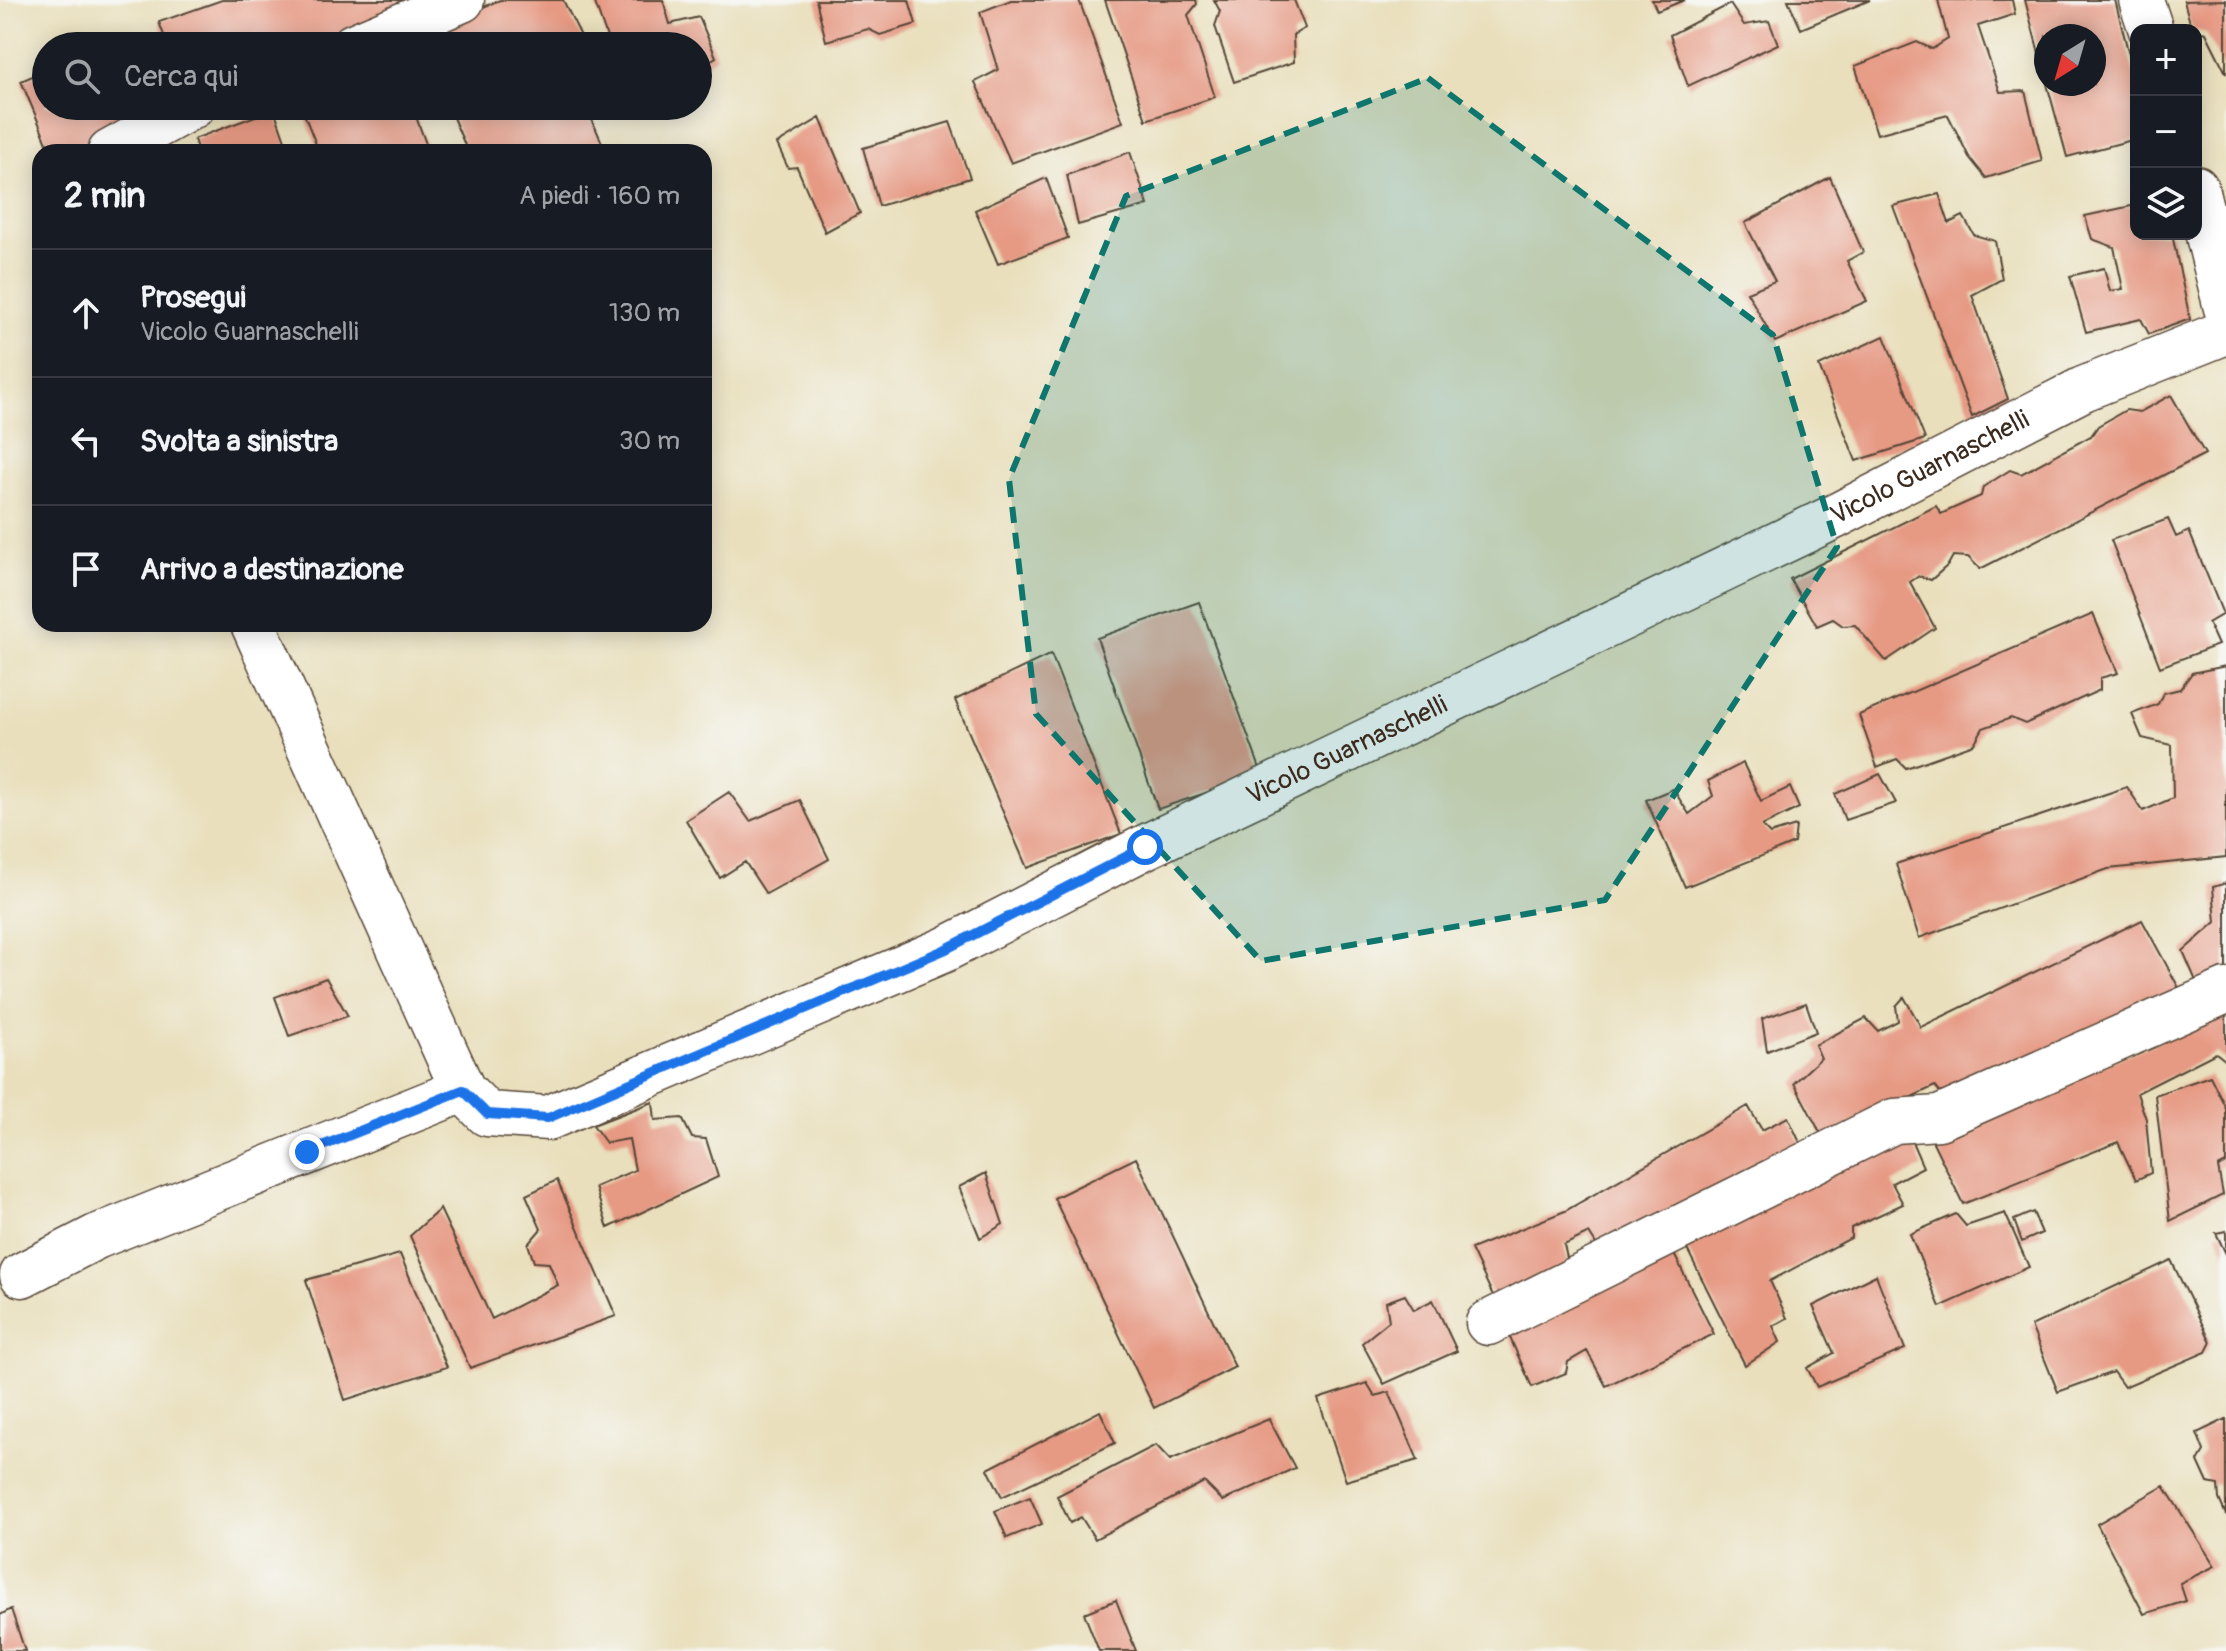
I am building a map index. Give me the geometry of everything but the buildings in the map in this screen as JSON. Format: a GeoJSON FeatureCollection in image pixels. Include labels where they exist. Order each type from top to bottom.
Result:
{"type":"FeatureCollection","features":[{"type":"Feature","properties":{"kind":"street"},"geometry":{"type":"LineString","coordinates":[[386,32],[462,0]]}},
{"type":"Feature","properties":{"kind":"street"},"geometry":{"type":"LineString","coordinates":[[2141,0],[2149,24]]}},
{"type":"Feature","properties":{"kind":"street"},"geometry":{"type":"LineString","coordinates":[[124,144],[168,120]]}},
{"type":"Feature","properties":{"kind":"street"},"geometry":{"type":"LineString","coordinates":[[2202,212],[2226,308]]}},
{"type":"Feature","properties":{"kind":"street","name":"Vicolo Guarnaschelli"},"geometry":{"type":"LineString","coordinates":[[463,1090],[487,1114],[548,1118],[700,1056],[944,950],[1145,847],[1834,517],[2083,389],[2226,332]]}},
{"type":"Feature","properties":{"kind":"street"},"geometry":{"type":"LineString","coordinates":[[22,1275],[96,1237],[463,1090],[257,632]]}},
{"type":"Feature","properties":{"kind":"street"},"geometry":{"type":"LineString","coordinates":[[1488,1323],[1894,1121],[1939,1118],[2226,991]]}},
{"type":"Feature","properties":{"kind":"highlighted area"},"geometry":{"type":"Polygon","coordinates":[[[1428,78],[1773,335],[1837,547],[1605,900],[1261,961],[1036,714],[1009,479],[1126,196],[1428,78]]]}},
{"type":"Feature","properties":{"kind":"route"},"geometry":{"type":"LineString","coordinates":[[307,1152],[463,1090],[487,1114],[548,1118],[944,950],[1145,847]]}}]}
